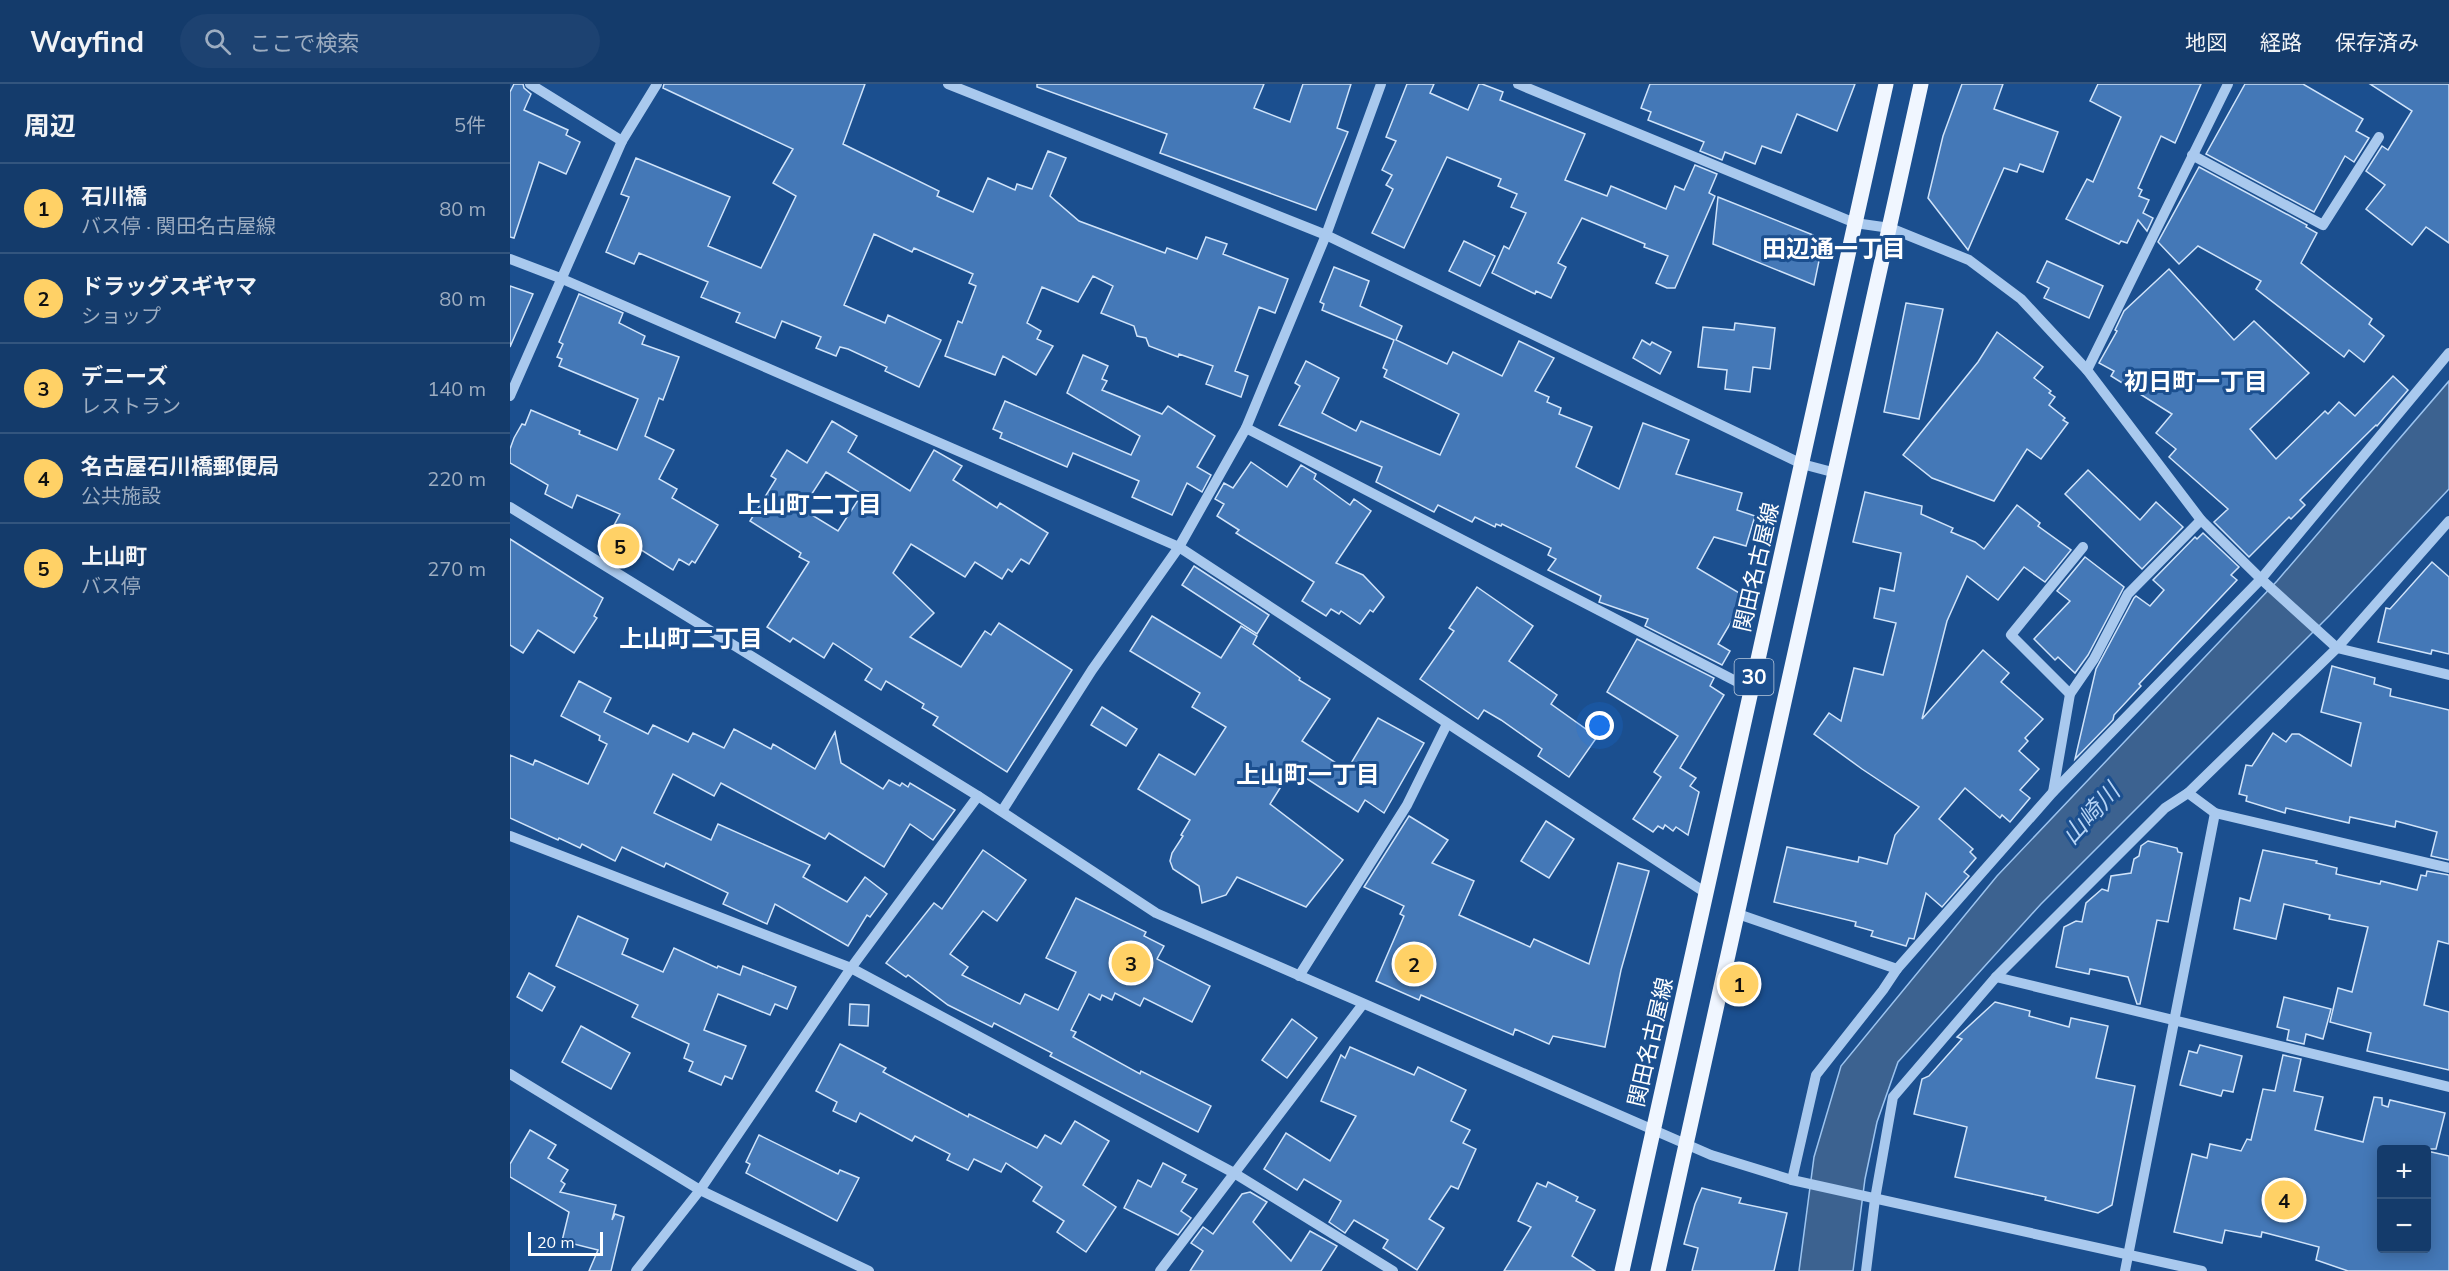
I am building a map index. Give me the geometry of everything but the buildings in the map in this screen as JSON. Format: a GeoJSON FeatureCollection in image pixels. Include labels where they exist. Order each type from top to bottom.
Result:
{"type":"FeatureCollection","features":[{"type":"Feature","properties":{"kind":"main road","name":"関田名古屋線"},"geometry":{"type":"LineString","coordinates":[[1622,1271],[1886,84]]}},
{"type":"Feature","properties":{"kind":"main road","name":"30"},"geometry":{"type":"LineString","coordinates":[[1658,1271],[1921,84]]}},
{"type":"Feature","properties":{"kind":"street"},"geometry":{"type":"LineString","coordinates":[[530,84],[622,141]]}},
{"type":"Feature","properties":{"kind":"street"},"geometry":{"type":"LineString","coordinates":[[510,396],[622,141],[657,84]]}},
{"type":"Feature","properties":{"kind":"street"},"geometry":{"type":"LineString","coordinates":[[948,84],[1326,235],[1802,464],[1836,472]]}},
{"type":"Feature","properties":{"kind":"street"},"geometry":{"type":"LineString","coordinates":[[1002,811],[1092,670],[1179,547],[1246,428],[1326,235],[1381,84]]}},
{"type":"Feature","properties":{"kind":"street"},"geometry":{"type":"LineString","coordinates":[[1518,84],[1856,223],[1890,228],[1969,260],[2021,299],[2087,370],[2201,520],[2264,582],[2337,648],[2449,675]]}},
{"type":"Feature","properties":{"kind":"street"},"geometry":{"type":"LineString","coordinates":[[2087,370],[2228,84]]}},
{"type":"Feature","properties":{"kind":"street"},"geometry":{"type":"LineString","coordinates":[[2192,155],[2323,225],[2379,137]]}},
{"type":"Feature","properties":{"kind":"street"},"geometry":{"type":"LineString","coordinates":[[510,259],[560,278],[1179,547],[1706,892]]}},
{"type":"Feature","properties":{"kind":"street"},"geometry":{"type":"LineString","coordinates":[[1792,1180],[1816,1075],[1897,969],[2053,792],[2264,582],[2449,353]]}},
{"type":"Feature","properties":{"kind":"street"},"geometry":{"type":"LineString","coordinates":[[1246,428],[1751,689]]}},
{"type":"Feature","properties":{"kind":"street"},"geometry":{"type":"LineString","coordinates":[[510,507],[1002,811],[1156,914],[1686,1146],[1792,1180],[2202,1271]]}},
{"type":"Feature","properties":{"kind":"street"},"geometry":{"type":"LineString","coordinates":[[2053,792],[2070,694],[2094,659],[2128,594],[2201,520]]}},
{"type":"Feature","properties":{"kind":"street"},"geometry":{"type":"LineString","coordinates":[[1866,1271],[1870,1198],[1893,1097],[1996,977],[2165,808],[2188,793],[2337,648],[2449,521]]}},
{"type":"Feature","properties":{"kind":"street"},"geometry":{"type":"LineString","coordinates":[[2070,694],[2011,635],[2083,547]]}},
{"type":"Feature","properties":{"kind":"street"},"geometry":{"type":"LineString","coordinates":[[1299,976],[1407,805],[1447,724]]}},
{"type":"Feature","properties":{"kind":"street"},"geometry":{"type":"LineString","coordinates":[[2188,793],[2215,813],[2449,868]]}},
{"type":"Feature","properties":{"kind":"street"},"geometry":{"type":"LineString","coordinates":[[636,1271],[700,1190],[851,968],[978,796]]}},
{"type":"Feature","properties":{"kind":"street"},"geometry":{"type":"LineString","coordinates":[[2125,1271],[2215,813]]}},
{"type":"Feature","properties":{"kind":"street"},"geometry":{"type":"LineString","coordinates":[[510,836],[851,968],[1234,1173],[1393,1271]]}},
{"type":"Feature","properties":{"kind":"street"},"geometry":{"type":"LineString","coordinates":[[1738,914],[1897,969]]}},
{"type":"Feature","properties":{"kind":"street"},"geometry":{"type":"LineString","coordinates":[[1996,977],[2449,1087]]}},
{"type":"Feature","properties":{"kind":"street"},"geometry":{"type":"LineString","coordinates":[[1160,1271],[1363,1004]]}},
{"type":"Feature","properties":{"kind":"street"},"geometry":{"type":"LineString","coordinates":[[510,1074],[700,1190],[869,1271]]}},
{"type":"Feature","properties":{"kind":"water","name":"山崎川"},"geometry":{"type":"Polygon","coordinates":[[[2449,381],[2449,489],[2330,615],[2041,904],[1898,1062],[1877,1122],[1865,1179],[1853,1271],[1799,1271],[1814,1157],[1841,1066],[1997,876],[2277,581],[2449,381]]]}},
{"type":"Feature","properties":{"kind":"place","name":"上山町"},"geometry":{"type":"Point","coordinates":[620,546]}},
{"type":"Feature","properties":{"kind":"place","name":"デニーズ"},"geometry":{"type":"Point","coordinates":[1131,963]}},
{"type":"Feature","properties":{"kind":"place","name":"ドラッグスギヤマ"},"geometry":{"type":"Point","coordinates":[1414,964]}},
{"type":"Feature","properties":{"kind":"place","name":"石川橋"},"geometry":{"type":"Point","coordinates":[1739,984]}},
{"type":"Feature","properties":{"kind":"place","name":"名古屋石川橋郵便局"},"geometry":{"type":"Point","coordinates":[2284,1200]}},
{"type":"Feature","properties":{"kind":"district","name":"田辺通一丁目"},"geometry":{"type":"Point","coordinates":[1834,249]}},
{"type":"Feature","properties":{"kind":"district","name":"初日町一丁目"},"geometry":{"type":"Point","coordinates":[2196,382]}},
{"type":"Feature","properties":{"kind":"district","name":"上山町二丁目"},"geometry":{"type":"Point","coordinates":[810,505]}},
{"type":"Feature","properties":{"kind":"district","name":"上山町二丁目"},"geometry":{"type":"Point","coordinates":[691,639]}},
{"type":"Feature","properties":{"kind":"district","name":"上山町一丁目"},"geometry":{"type":"Point","coordinates":[1308,775]}}]}
